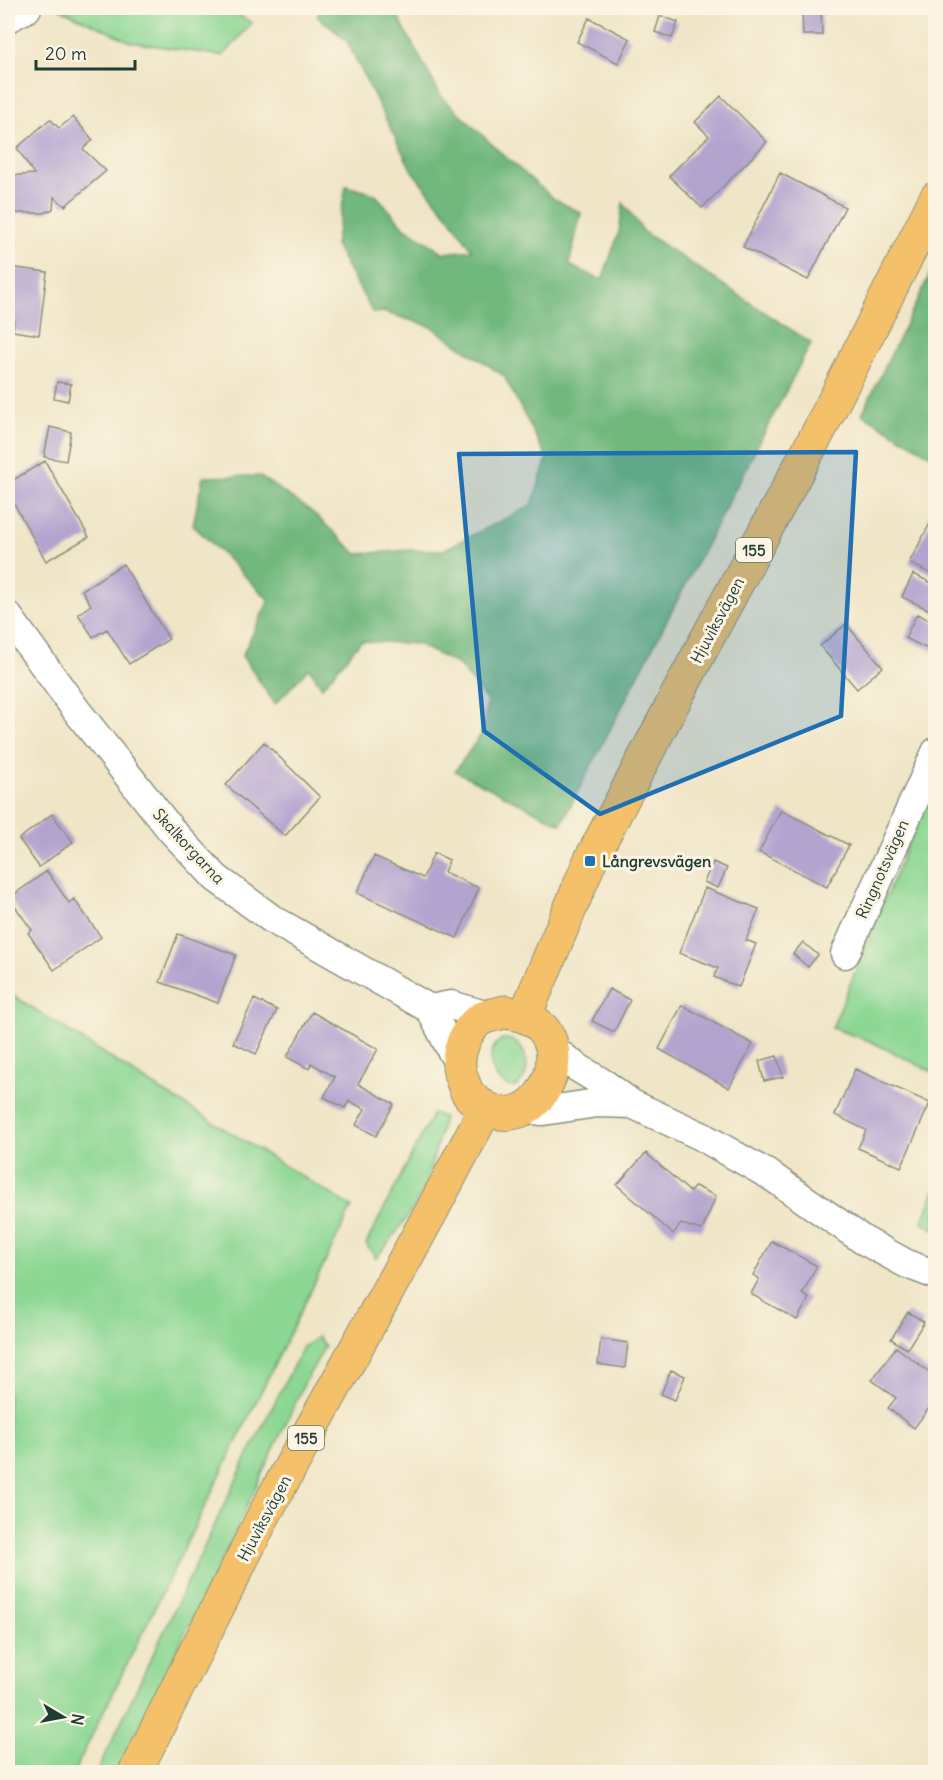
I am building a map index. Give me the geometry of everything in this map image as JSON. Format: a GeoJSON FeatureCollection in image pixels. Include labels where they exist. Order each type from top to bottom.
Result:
{"type":"FeatureCollection","features":[{"type":"Feature","properties":{"kind":"main road","name":"Hjuviksvägen"},"geometry":{"type":"LineString","coordinates":[[525,1016],[590,861],[821,427],[936,198]]}},
{"type":"Feature","properties":{"kind":"main road"},"geometry":{"type":"LineString","coordinates":[[505,1012],[525,1016],[538,1023],[547,1033],[551,1048],[550,1076],[536,1101],[525,1109],[511,1114],[495,1112],[476,1101],[466,1090],[459,1065],[460,1051],[466,1036],[478,1021],[505,1012]]}},
{"type":"Feature","properties":{"kind":"main road","name":"Hjuviksvägen"},"geometry":{"type":"LineString","coordinates":[[135,1773],[265,1513],[486,1108]]}},
{"type":"Feature","properties":{"kind":"street"},"geometry":{"type":"LineString","coordinates":[[8,18],[27,8]]}},
{"type":"Feature","properties":{"kind":"street","name":"Skalkorgarna"},"geometry":{"type":"LineString","coordinates":[[8,616],[77,711],[171,830],[216,878],[272,919],[430,1010]]}},
{"type":"Feature","properties":{"kind":"street","name":"Ringnotsvägen"},"geometry":{"type":"LineString","coordinates":[[844,954],[936,752]]}},
{"type":"Feature","properties":{"kind":"street"},"geometry":{"type":"LineString","coordinates":[[459,1065],[430,1010],[451,1005],[488,1016]]}},
{"type":"Feature","properties":{"kind":"street"},"geometry":{"type":"LineString","coordinates":[[551,1048],[632,1104],[701,1136],[771,1176],[863,1240],[907,1264],[936,1275]]}},
{"type":"Feature","properties":{"kind":"street"},"geometry":{"type":"LineString","coordinates":[[525,1109],[543,1111],[597,1103],[632,1104]]}},
{"type":"Feature","properties":{"kind":"highlighted area"},"geometry":{"type":"Polygon","coordinates":[[[856,452],[841,716],[600,814],[484,731],[459,454],[856,452]]]}},
{"type":"Feature","properties":{"kind":"green space"},"geometry":{"type":"Polygon","coordinates":[[[58,8],[226,8],[252,23],[223,56],[131,42],[58,8]]]}},
{"type":"Feature","properties":{"kind":"green space"},"geometry":{"type":"Polygon","coordinates":[[[322,8],[393,8],[441,96],[554,199],[581,213],[569,265],[602,280],[619,232],[623,203],[644,232],[811,343],[561,824],[455,771],[483,732],[487,701],[459,665],[417,644],[361,641],[322,687],[309,668],[275,704],[242,656],[269,600],[193,525],[203,477],[259,476],[311,511],[357,554],[443,550],[532,505],[547,458],[504,376],[430,326],[383,312],[373,313],[335,245],[346,186],[375,194],[405,228],[444,253],[472,250],[450,218],[412,171],[346,40],[317,16],[322,8]]]}},
{"type":"Feature","properties":{"kind":"green space"},"geometry":{"type":"Polygon","coordinates":[[[935,264],[936,458],[862,414],[935,264]]]}},
{"type":"Feature","properties":{"kind":"green space"},"geometry":{"type":"Polygon","coordinates":[[[935,777],[935,1073],[870,1041],[832,1028],[935,777]]]}},
{"type":"Feature","properties":{"kind":"green space"},"geometry":{"type":"Polygon","coordinates":[[[8,992],[146,1081],[352,1207],[74,1772],[8,1772],[8,992]]]}},
{"type":"Feature","properties":{"kind":"green space"},"geometry":{"type":"Polygon","coordinates":[[[502,1039],[518,1044],[526,1058],[525,1075],[515,1087],[500,1081],[492,1068],[492,1052],[502,1039]]]}},
{"type":"Feature","properties":{"kind":"green space"},"geometry":{"type":"Polygon","coordinates":[[[433,1113],[444,1118],[425,1184],[406,1219],[376,1258],[366,1244],[433,1113]]]}},
{"type":"Feature","properties":{"kind":"green space"},"geometry":{"type":"Polygon","coordinates":[[[935,1190],[935,1229],[922,1223],[935,1190]]]}},
{"type":"Feature","properties":{"kind":"green space"},"geometry":{"type":"Polygon","coordinates":[[[318,1337],[325,1346],[305,1382],[223,1557],[116,1772],[97,1772],[246,1459],[303,1347],[318,1337]]]}},
{"type":"Feature","properties":{"kind":"building"},"geometry":{"type":"Polygon","coordinates":[[[821,9],[822,35],[803,35],[802,10],[821,9]]]}},
{"type":"Feature","properties":{"kind":"building"},"geometry":{"type":"Polygon","coordinates":[[[660,16],[678,22],[672,38],[655,32],[660,16]]]}},
{"type":"Feature","properties":{"kind":"building"},"geometry":{"type":"Polygon","coordinates":[[[589,18],[630,39],[618,63],[577,42],[589,18]]]}},
{"type":"Feature","properties":{"kind":"building"},"geometry":{"type":"Polygon","coordinates":[[[721,96],[767,142],[702,208],[669,176],[709,136],[695,122],[721,96]]]}},
{"type":"Feature","properties":{"kind":"building"},"geometry":{"type":"Polygon","coordinates":[[[73,117],[93,140],[83,149],[106,171],[65,206],[54,197],[53,209],[44,213],[8,213],[8,176],[34,174],[17,148],[50,119],[59,128],[73,117]]]}},
{"type":"Feature","properties":{"kind":"building"},"geometry":{"type":"Polygon","coordinates":[[[780,173],[845,207],[808,280],[743,247],[780,173]]]}},
{"type":"Feature","properties":{"kind":"building"},"geometry":{"type":"Polygon","coordinates":[[[8,267],[47,272],[39,335],[13,331],[14,319],[8,318],[8,267]]]}},
{"type":"Feature","properties":{"kind":"building"},"geometry":{"type":"Polygon","coordinates":[[[57,382],[71,384],[68,401],[54,398],[57,382]]]}},
{"type":"Feature","properties":{"kind":"building"},"geometry":{"type":"Polygon","coordinates":[[[50,427],[71,432],[66,461],[44,457],[50,427]]]}},
{"type":"Feature","properties":{"kind":"building"},"geometry":{"type":"Polygon","coordinates":[[[45,461],[89,537],[46,561],[8,493],[8,483],[45,461]]]}},
{"type":"Feature","properties":{"kind":"building"},"geometry":{"type":"Polygon","coordinates":[[[936,512],[936,576],[909,563],[936,512]]]}},
{"type":"Feature","properties":{"kind":"building"},"geometry":{"type":"Polygon","coordinates":[[[123,564],[169,639],[129,664],[107,629],[93,637],[78,614],[91,605],[82,590],[123,564]]]}},
{"type":"Feature","properties":{"kind":"building"},"geometry":{"type":"Polygon","coordinates":[[[913,574],[936,585],[936,613],[902,597],[913,574]]]}},
{"type":"Feature","properties":{"kind":"building"},"geometry":{"type":"Polygon","coordinates":[[[917,614],[936,623],[936,653],[905,638],[917,614]]]}},
{"type":"Feature","properties":{"kind":"building"},"geometry":{"type":"Polygon","coordinates":[[[846,624],[883,667],[857,689],[820,646],[846,624]]]}},
{"type":"Feature","properties":{"kind":"building"},"geometry":{"type":"Polygon","coordinates":[[[264,742],[320,797],[285,836],[226,785],[264,742]]]}},
{"type":"Feature","properties":{"kind":"building"},"geometry":{"type":"Polygon","coordinates":[[[781,810],[849,845],[827,887],[759,852],[781,810]]]}},
{"type":"Feature","properties":{"kind":"building"},"geometry":{"type":"Polygon","coordinates":[[[52,814],[73,842],[39,867],[19,839],[52,814]]]}},
{"type":"Feature","properties":{"kind":"building"},"geometry":{"type":"Polygon","coordinates":[[[434,853],[449,860],[444,872],[479,888],[457,938],[357,893],[374,856],[423,878],[434,853]]]}},
{"type":"Feature","properties":{"kind":"building"},"geometry":{"type":"Polygon","coordinates":[[[713,862],[727,868],[718,888],[704,882],[713,862]]]}},
{"type":"Feature","properties":{"kind":"building"},"geometry":{"type":"Polygon","coordinates":[[[47,871],[69,903],[74,899],[101,937],[54,970],[28,933],[32,930],[9,898],[47,871]]]}},
{"type":"Feature","properties":{"kind":"building"},"geometry":{"type":"Polygon","coordinates":[[[705,888],[759,909],[746,940],[756,944],[739,987],[714,977],[718,968],[679,953],[705,888]]]}},
{"type":"Feature","properties":{"kind":"building"},"geometry":{"type":"Polygon","coordinates":[[[178,934],[236,955],[218,1003],[160,982],[178,934]]]}},
{"type":"Feature","properties":{"kind":"building"},"geometry":{"type":"Polygon","coordinates":[[[803,942],[818,955],[808,967],[793,954],[803,942]]]}},
{"type":"Feature","properties":{"kind":"building"},"geometry":{"type":"Polygon","coordinates":[[[609,989],[630,1000],[614,1032],[592,1021],[609,989]]]}},
{"type":"Feature","properties":{"kind":"building"},"geometry":{"type":"Polygon","coordinates":[[[254,999],[277,1010],[256,1054],[233,1043],[254,999]]]}},
{"type":"Feature","properties":{"kind":"building"},"geometry":{"type":"Polygon","coordinates":[[[682,1005],[753,1044],[729,1088],[659,1049],[682,1005]]]}},
{"type":"Feature","properties":{"kind":"building"},"geometry":{"type":"Polygon","coordinates":[[[312,1012],[378,1049],[358,1084],[394,1104],[376,1136],[356,1125],[365,1109],[349,1101],[345,1108],[324,1097],[335,1077],[311,1063],[309,1069],[287,1057],[312,1012]]]}},
{"type":"Feature","properties":{"kind":"building"},"geometry":{"type":"Polygon","coordinates":[[[777,1056],[783,1077],[764,1081],[759,1061],[777,1056]]]}},
{"type":"Feature","properties":{"kind":"building"},"geometry":{"type":"Polygon","coordinates":[[[855,1069],[930,1103],[901,1167],[858,1148],[866,1130],[835,1115],[855,1069]]]}},
{"type":"Feature","properties":{"kind":"building"},"geometry":{"type":"Polygon","coordinates":[[[646,1153],[690,1192],[695,1186],[716,1196],[702,1230],[681,1224],[673,1234],[617,1185],[646,1153]]]}},
{"type":"Feature","properties":{"kind":"building"},"geometry":{"type":"Polygon","coordinates":[[[772,1241],[817,1266],[802,1294],[809,1298],[797,1320],[751,1294],[759,1279],[753,1275],[772,1241]]]}},
{"type":"Feature","properties":{"kind":"building"},"geometry":{"type":"Polygon","coordinates":[[[908,1312],[924,1322],[907,1349],[891,1339],[908,1312]]]}},
{"type":"Feature","properties":{"kind":"building"},"geometry":{"type":"Polygon","coordinates":[[[601,1339],[628,1343],[625,1368],[598,1364],[601,1339]]]}},
{"type":"Feature","properties":{"kind":"building"},"geometry":{"type":"Polygon","coordinates":[[[896,1347],[936,1377],[936,1399],[914,1428],[888,1408],[896,1398],[872,1380],[896,1347]]]}},
{"type":"Feature","properties":{"kind":"building"},"geometry":{"type":"Polygon","coordinates":[[[671,1370],[685,1376],[675,1400],[661,1394],[671,1370]]]}},
{"type":"Feature","properties":{"kind":"place","name":"Långrevsvägen"},"geometry":{"type":"Point","coordinates":[590,861]}}]}
